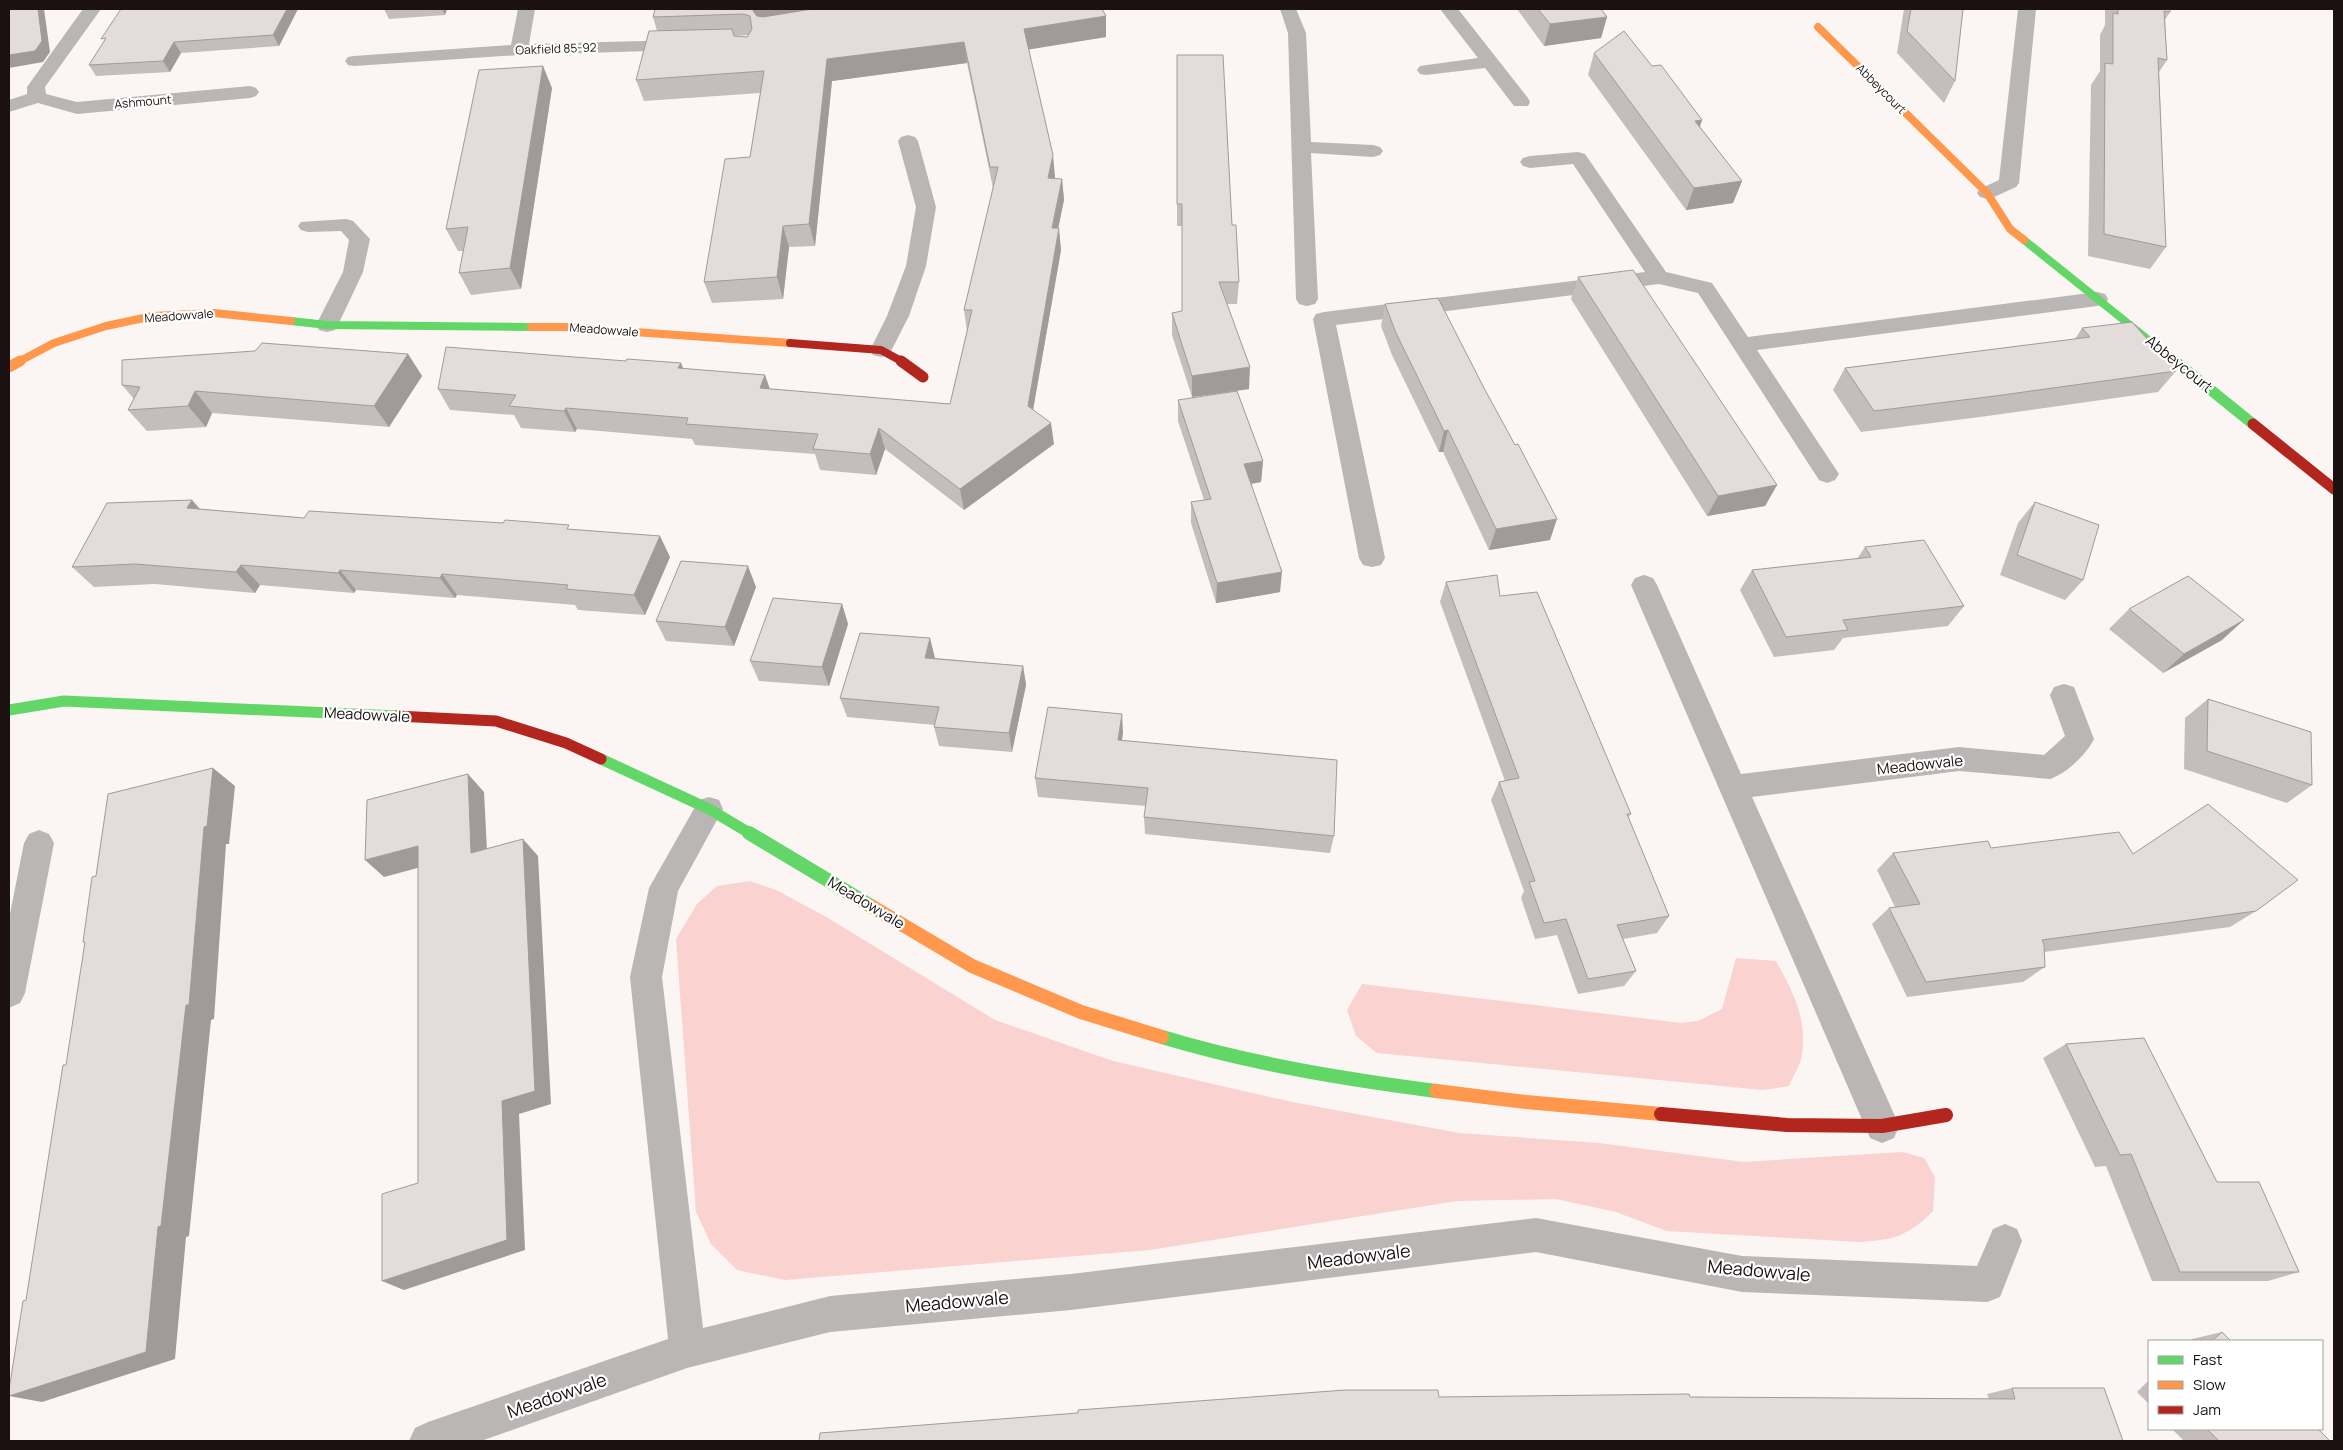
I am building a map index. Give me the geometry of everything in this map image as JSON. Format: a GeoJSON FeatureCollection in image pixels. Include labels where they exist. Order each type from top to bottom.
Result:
{"type":"FeatureCollection","features":[{"type":"Feature","properties":{"kind":"street"},"geometry":{"type":"LineString","coordinates":[[9,106],[37,97],[36,87],[92,9]]}},
{"type":"Feature","properties":{"kind":"street"},"geometry":{"type":"LineString","coordinates":[[519,50],[526,9]]}},
{"type":"Feature","properties":{"kind":"street"},"geometry":{"type":"LineString","coordinates":[[1288,9],[1297,33],[1307,299]]}},
{"type":"Feature","properties":{"kind":"street"},"geometry":{"type":"LineString","coordinates":[[1449,9],[1522,102]]}},
{"type":"Feature","properties":{"kind":"street"},"geometry":{"type":"LineString","coordinates":[[1987,194],[2008,183],[2028,9]]}},
{"type":"Feature","properties":{"kind":"street","name":"Abbeycourt"},"geometry":{"type":"LineString","coordinates":[[1818,27],[1987,194],[2010,229],[2334,489]]}},
{"type":"Feature","properties":{"kind":"street","name":"Oakfield 85-92"},"geometry":{"type":"LineString","coordinates":[[354,61],[519,50],[698,44]]}},
{"type":"Feature","properties":{"kind":"street"},"geometry":{"type":"LineString","coordinates":[[1426,70],[1490,62]]}},
{"type":"Feature","properties":{"kind":"street","name":"Ashmount"},"geometry":{"type":"LineString","coordinates":[[37,97],[78,108],[250,92]]}},
{"type":"Feature","properties":{"kind":"street"},"geometry":{"type":"LineString","coordinates":[[881,350],[898,316],[916,266],[926,207],[908,140]]}},
{"type":"Feature","properties":{"kind":"street"},"geometry":{"type":"LineString","coordinates":[[1301,148],[1374,151]]}},
{"type":"Feature","properties":{"kind":"street"},"geometry":{"type":"LineString","coordinates":[[1530,162],[1578,158],[1659,277]]}},
{"type":"Feature","properties":{"kind":"street"},"geometry":{"type":"LineString","coordinates":[[308,226],[346,225],[360,239],[353,272],[327,325]]}},
{"type":"Feature","properties":{"kind":"street"},"geometry":{"type":"LineString","coordinates":[[1372,558],[1324,319],[1659,277],[1705,288],[1826,474]]}},
{"type":"Feature","properties":{"kind":"street"},"geometry":{"type":"LineString","coordinates":[[1743,345],[2097,299]]}},
{"type":"Feature","properties":{"kind":"street","name":"Meadowvale"},"geometry":{"type":"LineString","coordinates":[[9,367],[54,343],[106,326],[153,316],[214,312],[327,325],[566,327],[881,350],[923,376]]}},
{"type":"Feature","properties":{"kind":"street"},"geometry":{"type":"LineString","coordinates":[[1644,586],[1734,786],[1882,1126]]}},
{"type":"Feature","properties":{"kind":"street","name":"Meadowvale"},"geometry":{"type":"LineString","coordinates":[[1734,786],[1959,759],[2050,766],[2080,740],[2064,695]]}},
{"type":"Feature","properties":{"kind":"street","name":"Meadowvale"},"geometry":{"type":"LineString","coordinates":[[9,710],[64,701],[496,721],[566,743],[709,809],[972,966],[1081,1012],[1197,1048],[1344,1080],[1526,1102],[1788,1125],[1882,1126],[1946,1115]]}},
{"type":"Feature","properties":{"kind":"street"},"geometry":{"type":"LineString","coordinates":[[687,1350],[646,977],[664,888],[709,809]]}},
{"type":"Feature","properties":{"kind":"street"},"geometry":{"type":"LineString","coordinates":[[9,993],[40,842]]}},
{"type":"Feature","properties":{"kind":"street","name":"Meadowvale"},"geometry":{"type":"LineString","coordinates":[[428,1441],[687,1350],[830,1314],[1071,1292],[1536,1235],[1742,1274],[1987,1284],[2005,1242]]}},
{"type":"Feature","properties":{"kind":"shaded area"},"geometry":{"type":"Polygon","coordinates":[[[750,881],[776,890],[828,918],[995,1020],[1113,1061],[1292,1102],[1459,1133],[1599,1143],[1744,1162],[1903,1152],[1924,1158],[1935,1177],[1933,1211],[1916,1226],[1900,1235],[1882,1240],[1859,1242],[1667,1231],[1616,1212],[1556,1199],[1457,1201],[1150,1250],[785,1280],[737,1270],[711,1244],[696,1212],[676,939],[697,904],[717,886],[750,881]]]}},
{"type":"Feature","properties":{"kind":"shaded area"},"geometry":{"type":"Polygon","coordinates":[[[1736,958],[1776,961],[1793,994],[1800,1016],[1803,1041],[1800,1062],[1789,1086],[1763,1090],[1377,1053],[1356,1036],[1347,1010],[1362,984],[1681,1023],[1698,1021],[1722,1009],[1736,958]]]}},
{"type":"Feature","properties":{"kind":"building"},"geometry":{"type":"Polygon","coordinates":[[[9,9],[38,9],[42,41],[35,51],[9,55],[9,9]]]}},
{"type":"Feature","properties":{"kind":"building"},"geometry":{"type":"Polygon","coordinates":[[[121,9],[287,9],[273,35],[174,42],[163,61],[89,65],[106,38],[101,39],[121,9]]]}},
{"type":"Feature","properties":{"kind":"building"},"geometry":{"type":"Polygon","coordinates":[[[655,9],[754,9],[753,11],[757,16],[763,17],[812,9],[1102,9],[1106,16],[1024,29],[1053,155],[1048,178],[1062,179],[1052,228],[1059,228],[1028,406],[1051,423],[960,489],[879,428],[870,454],[813,449],[818,434],[686,424],[688,418],[566,408],[564,411],[509,406],[516,395],[438,389],[446,347],[626,361],[627,359],[681,363],[678,368],[765,375],[760,388],[950,404],[972,310],[964,310],[998,167],[990,167],[964,42],[827,59],[809,224],[783,226],[777,277],[704,282],[725,159],[750,157],[764,71],[636,80],[649,31],[732,29],[734,36],[747,37],[752,29],[750,16],[743,14],[653,17],[655,9]]]}},
{"type":"Feature","properties":{"kind":"building"},"geometry":{"type":"Polygon","coordinates":[[[1538,9],[1601,9],[1607,17],[1550,24],[1538,9]]]}},
{"type":"Feature","properties":{"kind":"building"},"geometry":{"type":"Polygon","coordinates":[[[1911,9],[1963,9],[1955,81],[1907,31],[1911,9]]]}},
{"type":"Feature","properties":{"kind":"building"},"geometry":{"type":"Polygon","coordinates":[[[2118,9],[2170,9],[2170,12],[2164,11],[2167,60],[2158,58],[2166,247],[2104,234],[2105,63],[2113,64],[2113,13],[2118,14],[2118,9]]]}},
{"type":"Feature","properties":{"kind":"building"},"geometry":{"type":"Polygon","coordinates":[[[1624,31],[1652,66],[1661,65],[1702,120],[1695,121],[1742,181],[1694,188],[1594,53],[1624,31]]]}},
{"type":"Feature","properties":{"kind":"building"},"geometry":{"type":"Polygon","coordinates":[[[1177,55],[1223,55],[1232,225],[1236,225],[1239,282],[1219,282],[1250,367],[1192,376],[1172,313],[1182,311],[1182,204],[1177,204],[1177,55]]]}},
{"type":"Feature","properties":{"kind":"building"},"geometry":{"type":"Polygon","coordinates":[[[543,66],[510,268],[459,273],[468,227],[446,229],[479,70],[543,66]]]}},
{"type":"Feature","properties":{"kind":"building"},"geometry":{"type":"Polygon","coordinates":[[[1633,270],[1777,485],[1718,496],[1578,277],[1633,270]]]}},
{"type":"Feature","properties":{"kind":"building"},"geometry":{"type":"Polygon","coordinates":[[[1438,298],[1484,388],[1515,445],[1518,444],[1557,519],[1496,529],[1448,430],[1444,431],[1396,333],[1385,304],[1438,298]]]}},
{"type":"Feature","properties":{"kind":"building"},"geometry":{"type":"Polygon","coordinates":[[[2132,322],[2176,371],[1874,411],[1845,368],[2090,337],[2082,328],[2132,322]]]}},
{"type":"Feature","properties":{"kind":"building"},"geometry":{"type":"Polygon","coordinates":[[[262,343],[408,354],[374,406],[195,391],[188,406],[128,410],[140,387],[122,385],[122,360],[255,351],[262,343]]]}},
{"type":"Feature","properties":{"kind":"building"},"geometry":{"type":"Polygon","coordinates":[[[1237,391],[1263,461],[1244,464],[1282,572],[1217,583],[1191,502],[1211,499],[1178,400],[1237,391]]]}},
{"type":"Feature","properties":{"kind":"building"},"geometry":{"type":"Polygon","coordinates":[[[192,500],[187,508],[304,518],[309,511],[503,523],[505,520],[569,525],[567,529],[660,536],[634,595],[566,589],[568,585],[442,574],[440,578],[340,570],[338,573],[241,565],[236,572],[135,564],[72,567],[107,503],[192,500]]]}},
{"type":"Feature","properties":{"kind":"building"},"geometry":{"type":"Polygon","coordinates":[[[2035,502],[2099,525],[2083,580],[2017,555],[2035,502]]]}},
{"type":"Feature","properties":{"kind":"building"},"geometry":{"type":"Polygon","coordinates":[[[1924,540],[1964,606],[1843,620],[1848,630],[1786,637],[1752,570],[1871,557],[1865,547],[1924,540]]]}},
{"type":"Feature","properties":{"kind":"building"},"geometry":{"type":"Polygon","coordinates":[[[681,561],[748,566],[725,627],[656,621],[681,561]]]}},
{"type":"Feature","properties":{"kind":"building"},"geometry":{"type":"Polygon","coordinates":[[[1497,575],[1500,596],[1537,592],[1631,814],[1627,814],[1669,916],[1617,925],[1636,971],[1588,979],[1566,919],[1544,923],[1529,882],[1535,881],[1499,782],[1519,778],[1446,582],[1497,575]]]}},
{"type":"Feature","properties":{"kind":"building"},"geometry":{"type":"Polygon","coordinates":[[[2188,576],[2244,620],[2184,654],[2129,609],[2188,576]]]}},
{"type":"Feature","properties":{"kind":"building"},"geometry":{"type":"Polygon","coordinates":[[[773,598],[842,604],[822,667],[750,661],[773,598]]]}},
{"type":"Feature","properties":{"kind":"building"},"geometry":{"type":"Polygon","coordinates":[[[860,633],[930,638],[925,658],[1023,666],[1009,733],[934,727],[939,707],[840,698],[860,633]]]}},
{"type":"Feature","properties":{"kind":"building"},"geometry":{"type":"Polygon","coordinates":[[[2208,699],[2311,732],[2312,785],[2207,751],[2208,699]]]}},
{"type":"Feature","properties":{"kind":"building"},"geometry":{"type":"Polygon","coordinates":[[[1048,707],[1122,714],[1118,740],[1337,760],[1334,836],[1144,817],[1148,788],[1035,778],[1048,707]]]}},
{"type":"Feature","properties":{"kind":"building"},"geometry":{"type":"Polygon","coordinates":[[[213,768],[207,826],[204,827],[189,1005],[186,1005],[161,1226],[158,1227],[146,1352],[9,1396],[63,1065],[66,1065],[85,942],[83,942],[92,877],[96,876],[108,794],[213,768]]]}},
{"type":"Feature","properties":{"kind":"building"},"geometry":{"type":"Polygon","coordinates":[[[468,774],[471,853],[523,839],[535,1091],[502,1101],[507,1240],[382,1281],[382,1194],[418,1183],[418,846],[365,860],[367,800],[468,774]]]}},
{"type":"Feature","properties":{"kind":"building"},"geometry":{"type":"Polygon","coordinates":[[[2208,804],[2298,880],[2256,911],[2042,940],[2044,944],[2045,967],[1926,982],[1889,908],[1920,904],[1893,853],[1988,841],[1991,848],[2119,832],[2133,854],[2208,804]]]}},
{"type":"Feature","properties":{"kind":"building"},"geometry":{"type":"Polygon","coordinates":[[[2144,1038],[2217,1182],[2259,1182],[2299,1272],[2180,1272],[2131,1154],[2120,1155],[2066,1044],[2144,1038]]]}},
{"type":"Feature","properties":{"kind":"building"},"geometry":{"type":"Polygon","coordinates":[[[2222,1332],[2230,1340],[2213,1340],[2222,1332]]]}},
{"type":"Feature","properties":{"kind":"building"},"geometry":{"type":"Polygon","coordinates":[[[2012,1388],[2104,1388],[2123,1441],[819,1441],[820,1433],[1078,1413],[1078,1410],[1345,1390],[1438,1390],[1439,1397],[1689,1394],[1690,1397],[2015,1399],[2012,1388]]]}},
{"type":"Feature","properties":{"kind":"building"},"geometry":{"type":"Polygon","coordinates":[[[2208,1430],[2319,1430],[2330,1441],[2219,1441],[2208,1430]]]}},
{"type":"Feature","properties":{"kind":"traffic: fast"},"geometry":{"type":"LineString","coordinates":[[2024,240],[2253,424]]}},
{"type":"Feature","properties":{"kind":"traffic: fast"},"geometry":{"type":"LineString","coordinates":[[291,321],[327,325],[531,327]]}},
{"type":"Feature","properties":{"kind":"traffic: fast"},"geometry":{"type":"LineString","coordinates":[[9,710],[64,701],[397,716]]}},
{"type":"Feature","properties":{"kind":"traffic: fast"},"geometry":{"type":"LineString","coordinates":[[601,759],[709,809],[871,906]]}},
{"type":"Feature","properties":{"kind":"traffic: fast"},"geometry":{"type":"LineString","coordinates":[[1162,1037],[1229,1056],[1298,1070],[1436,1091]]}},
{"type":"Feature","properties":{"kind":"traffic: slow"},"geometry":{"type":"LineString","coordinates":[[1818,27],[1987,193],[2010,229],[2024,240]]}},
{"type":"Feature","properties":{"kind":"traffic: slow"},"geometry":{"type":"LineString","coordinates":[[9,367],[54,343],[106,326],[153,316],[214,313],[291,321]]}},
{"type":"Feature","properties":{"kind":"traffic: slow"},"geometry":{"type":"LineString","coordinates":[[531,327],[565,327],[790,343]]}},
{"type":"Feature","properties":{"kind":"traffic: slow"},"geometry":{"type":"LineString","coordinates":[[871,906],[972,966],[1081,1012],[1162,1037]]}},
{"type":"Feature","properties":{"kind":"traffic: slow"},"geometry":{"type":"LineString","coordinates":[[1436,1091],[1526,1102],[1661,1114]]}},
{"type":"Feature","properties":{"kind":"traffic: jam"},"geometry":{"type":"LineString","coordinates":[[790,343],[881,350],[912,367],[923,377]]}},
{"type":"Feature","properties":{"kind":"traffic: jam"},"geometry":{"type":"LineString","coordinates":[[2253,424],[2334,489]]}},
{"type":"Feature","properties":{"kind":"traffic: jam"},"geometry":{"type":"LineString","coordinates":[[397,716],[496,721],[566,743],[601,759]]}},
{"type":"Feature","properties":{"kind":"traffic: jam"},"geometry":{"type":"LineString","coordinates":[[1661,1114],[1787,1125],[1882,1126],[1946,1115]]}}]}
